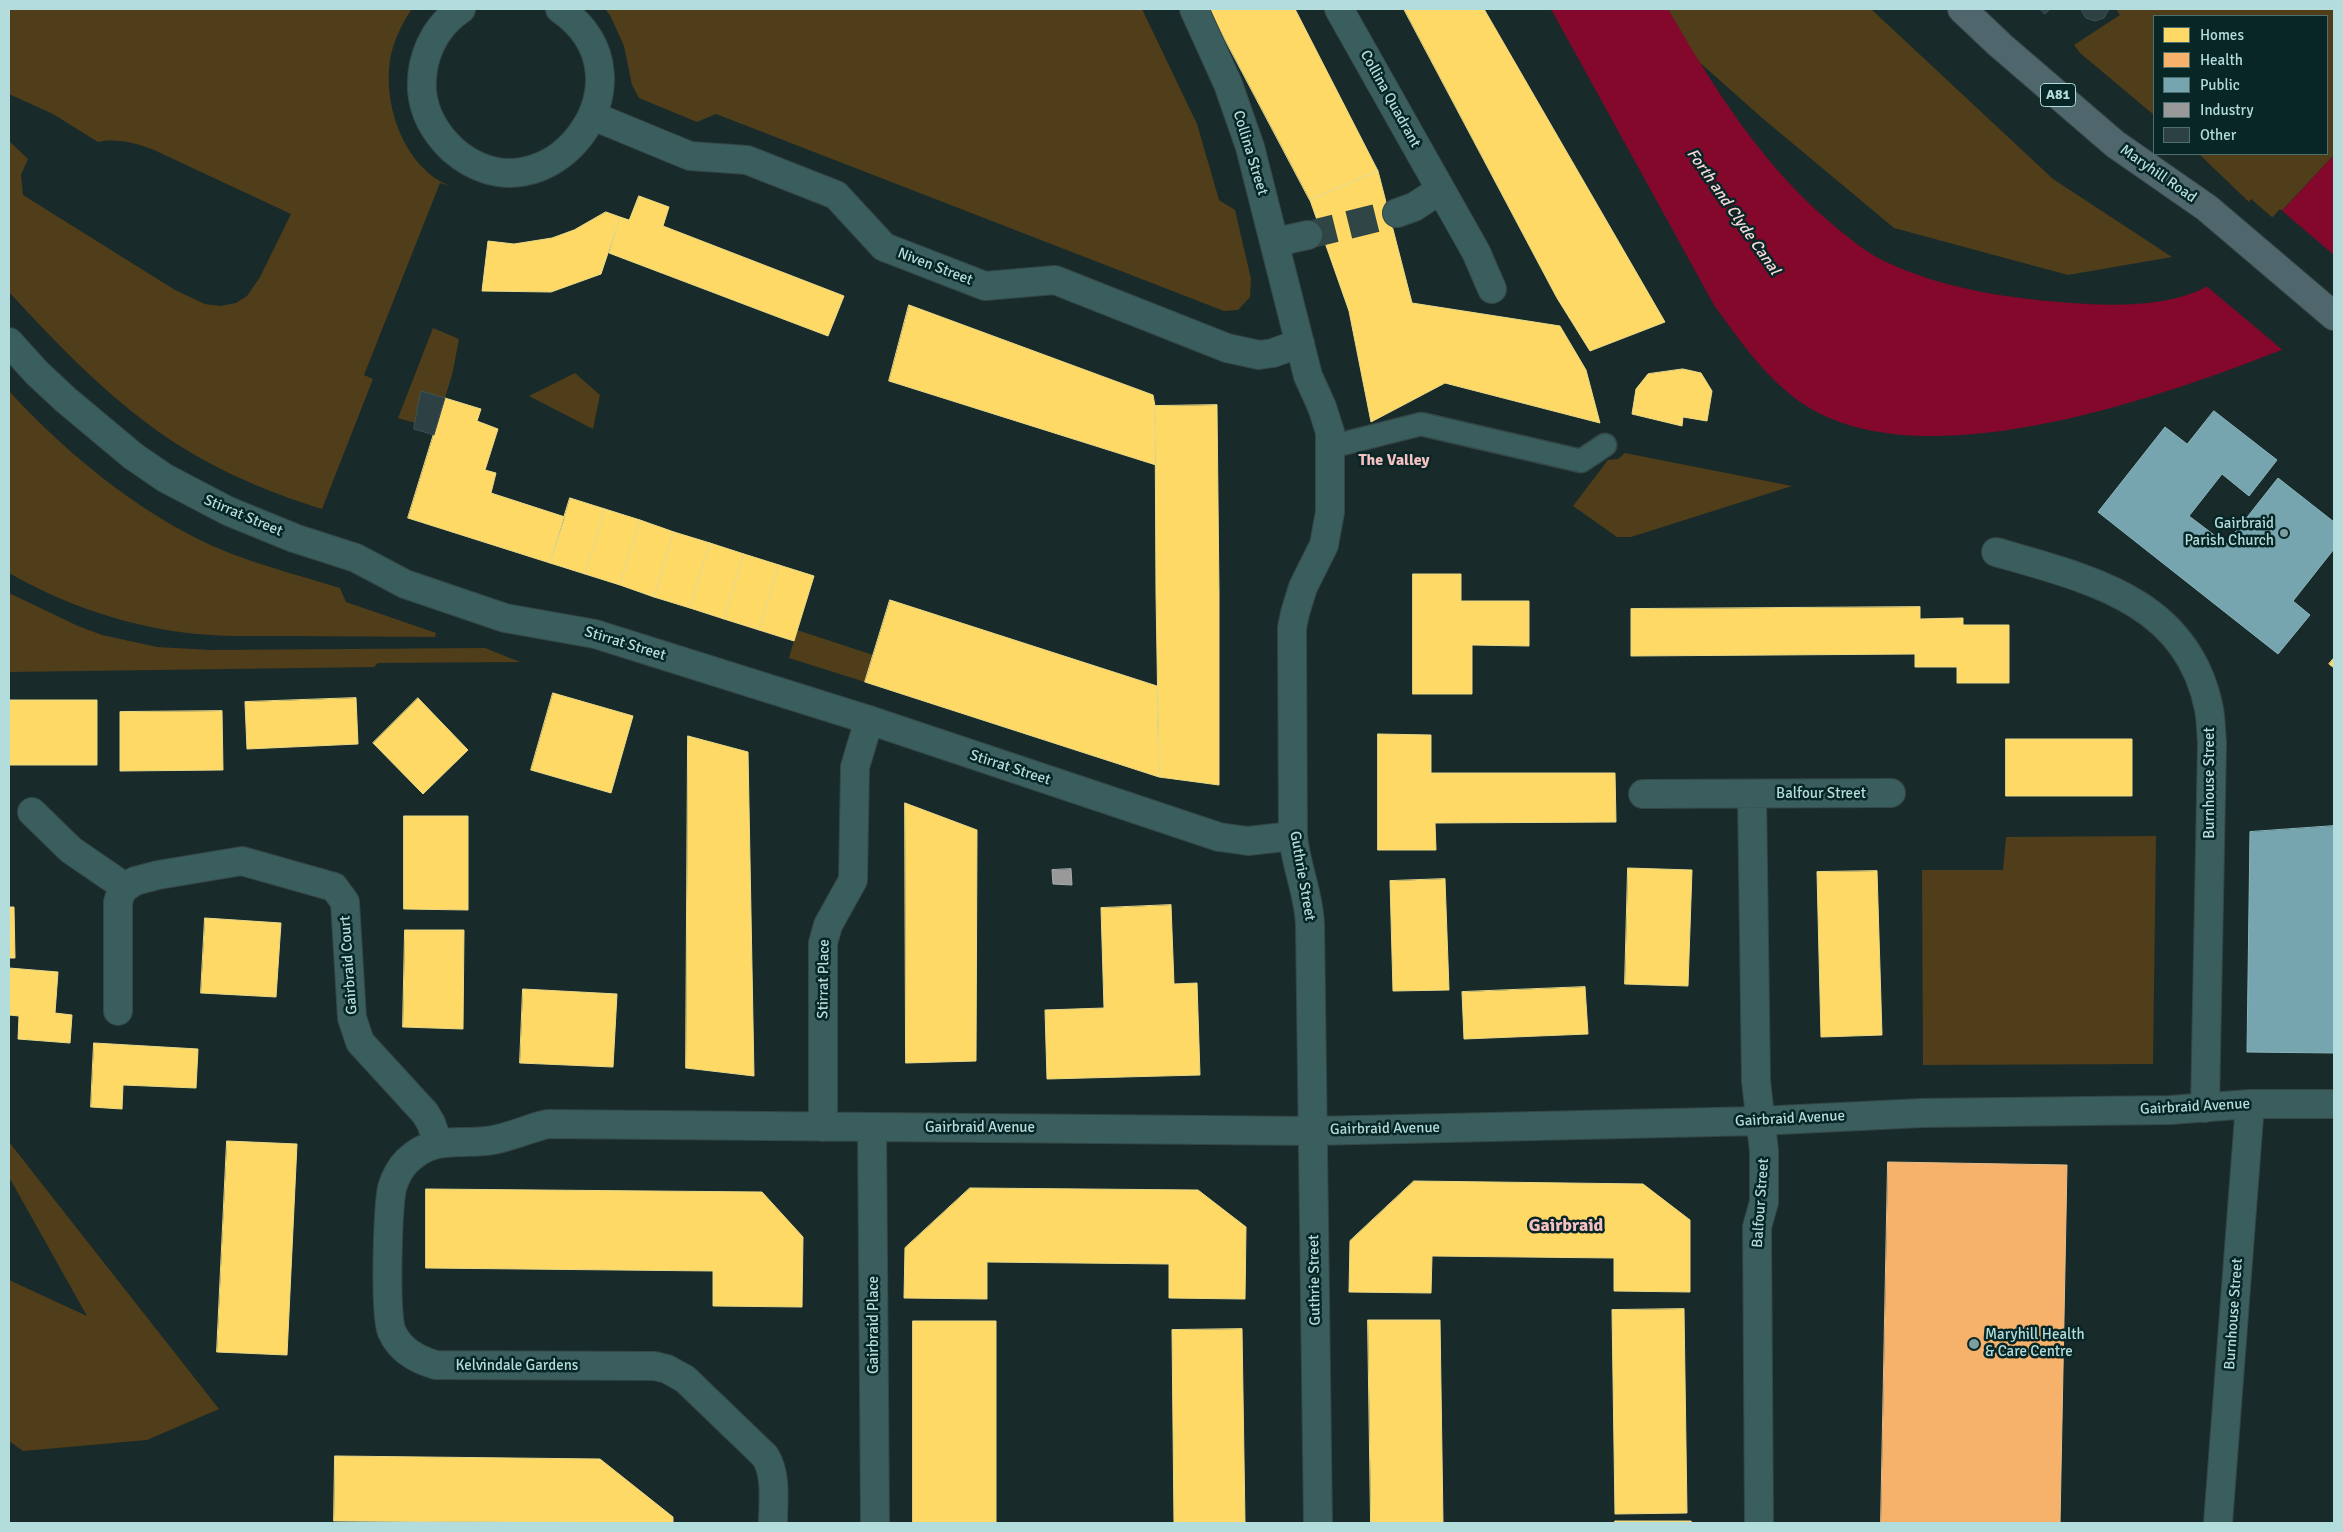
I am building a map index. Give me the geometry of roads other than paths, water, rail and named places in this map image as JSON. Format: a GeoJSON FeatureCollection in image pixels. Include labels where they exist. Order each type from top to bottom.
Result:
{"type":"FeatureCollection","features":[{"type":"Feature","properties":{"kind":"main road","name":"Maryhill Road"},"geometry":{"type":"LineString","coordinates":[[1962,9],[2000,45],[2115,144],[2207,208],[2334,316]]}},
{"type":"Feature","properties":{"kind":"street"},"geometry":{"type":"LineString","coordinates":[[461,9],[445,22],[436,34],[426,54],[422,75],[423,97],[429,117],[444,142],[466,160],[493,169],[508,171],[536,168],[556,159],[573,146],[582,135],[592,116],[599,94],[599,80],[594,50],[583,30],[560,9]]}},
{"type":"Feature","properties":{"kind":"street","name":"Collina Street"},"geometry":{"type":"LineString","coordinates":[[1194,9],[1240,117],[1250,146],[1290,302]]}},
{"type":"Feature","properties":{"kind":"street","name":"Collina Quadrant"},"geometry":{"type":"LineString","coordinates":[[1339,9],[1476,252],[1492,289]]}},
{"type":"Feature","properties":{"kind":"street","name":"Niven Street"},"geometry":{"type":"LineString","coordinates":[[592,116],[690,156],[747,160],[836,195],[884,247],[985,286],[1055,280],[1228,348],[1252,354],[1273,353],[1300,343]]}},
{"type":"Feature","properties":{"kind":"street"},"geometry":{"type":"LineString","coordinates":[[1397,214],[1414,207],[1440,190]]}},
{"type":"Feature","properties":{"kind":"street"},"geometry":{"type":"LineString","coordinates":[[1276,242],[1308,235]]}},
{"type":"Feature","properties":{"kind":"street","name":"Guthrie Street"},"geometry":{"type":"LineString","coordinates":[[1290,302],[1308,376],[1328,423],[1330,447],[1329,527],[1324,545],[1299,598],[1292,628],[1293,836],[1298,867],[1310,909],[1318,1523]]}},
{"type":"Feature","properties":{"kind":"street","name":"Stirrat Street"},"geometry":{"type":"LineString","coordinates":[[9,342],[66,400],[133,456],[165,478],[228,511],[294,538],[356,558],[405,584],[514,620],[583,630],[869,720],[1219,837],[1248,841],[1293,836]]}},
{"type":"Feature","properties":{"kind":"street","name":"Burnhouse Street"},"geometry":{"type":"LineString","coordinates":[[1996,552],[2076,575],[2108,587],[2137,602],[2166,625],[2190,660],[2202,685],[2209,709],[2212,743],[2204,1108]]}},
{"type":"Feature","properties":{"kind":"street","name":"Stirrat Place"},"geometry":{"type":"LineString","coordinates":[[823,1127],[824,934],[853,880],[855,767],[869,720]]}},
{"type":"Feature","properties":{"kind":"street","name":"Balfour Street"},"geometry":{"type":"LineString","coordinates":[[1643,794],[1891,793]]}},
{"type":"Feature","properties":{"kind":"street","name":"Balfour Street"},"geometry":{"type":"LineString","coordinates":[[1752,794],[1756,1081],[1759,1121],[1764,1151],[1764,1195],[1757,1227],[1759,1523]]}},
{"type":"Feature","properties":{"kind":"street"},"geometry":{"type":"LineString","coordinates":[[32,812],[71,850],[125,887],[118,902],[118,1011]]}},
{"type":"Feature","properties":{"kind":"street","name":"Gairbraid Court"},"geometry":{"type":"LineString","coordinates":[[125,887],[135,881],[158,875],[242,861],[334,887],[345,902],[352,1018],[357,1036],[425,1113],[431,1123],[438,1143]]}},
{"type":"Feature","properties":{"kind":"street","name":"Burnhouse Street"},"geometry":{"type":"LineString","coordinates":[[2218,1523],[2250,1104]]}},
{"type":"Feature","properties":{"kind":"street","name":"Gairbraid Avenue"},"geometry":{"type":"LineString","coordinates":[[438,1143],[494,1140],[548,1124],[1312,1131],[1759,1121],[1922,1112],[2204,1108],[2250,1104],[2334,1104]]}},
{"type":"Feature","properties":{"kind":"street","name":"Gairbraid Place"},"geometry":{"type":"LineString","coordinates":[[872,1127],[875,1523]]}},
{"type":"Feature","properties":{"kind":"street","name":"Kelvindale Gardens"},"geometry":{"type":"LineString","coordinates":[[438,1143],[420,1151],[405,1163],[397,1174],[392,1188],[387,1311],[388,1324],[398,1341],[413,1356],[436,1365],[649,1366],[667,1369],[676,1373],[696,1388],[765,1456],[772,1470],[773,1523]]}},
{"type":"Feature","properties":{"kind":"lane"},"geometry":{"type":"LineString","coordinates":[[1330,447],[1421,424],[1581,461],[1605,445]]}},
{"type":"Feature","properties":{"kind":"water","name":"Forth and Clyde Canal"},"geometry":{"type":"Polygon","coordinates":[[[1551,9],[1668,9],[1721,96],[1761,151],[1807,201],[1832,224],[1863,249],[1884,261],[1929,279],[1976,291],[2047,301],[2108,305],[2147,303],[2184,296],[2218,280],[2334,155],[2334,329],[2215,375],[2145,398],[2071,418],[1998,431],[1927,436],[1863,429],[1808,407],[1780,386],[1756,361],[1714,305],[1551,9]]]}},
{"type":"Feature","properties":{"kind":"tunnel"},"geometry":{"type":"LineString","coordinates":[[1308,235],[1397,213]]}},
{"type":"Feature","properties":{"kind":"place","name":"Gairbraid Parish Church"},"geometry":{"type":"Point","coordinates":[2284,533]}},
{"type":"Feature","properties":{"kind":"place","name":"Maryhill Health & Care Centre"},"geometry":{"type":"Point","coordinates":[1974,1344]}},
{"type":"Feature","properties":{"kind":"district","name":"The Valley"},"geometry":{"type":"Point","coordinates":[1394,461]}},
{"type":"Feature","properties":{"kind":"district","name":"Gairbraid"},"geometry":{"type":"Point","coordinates":[1566,1226]}}]}
